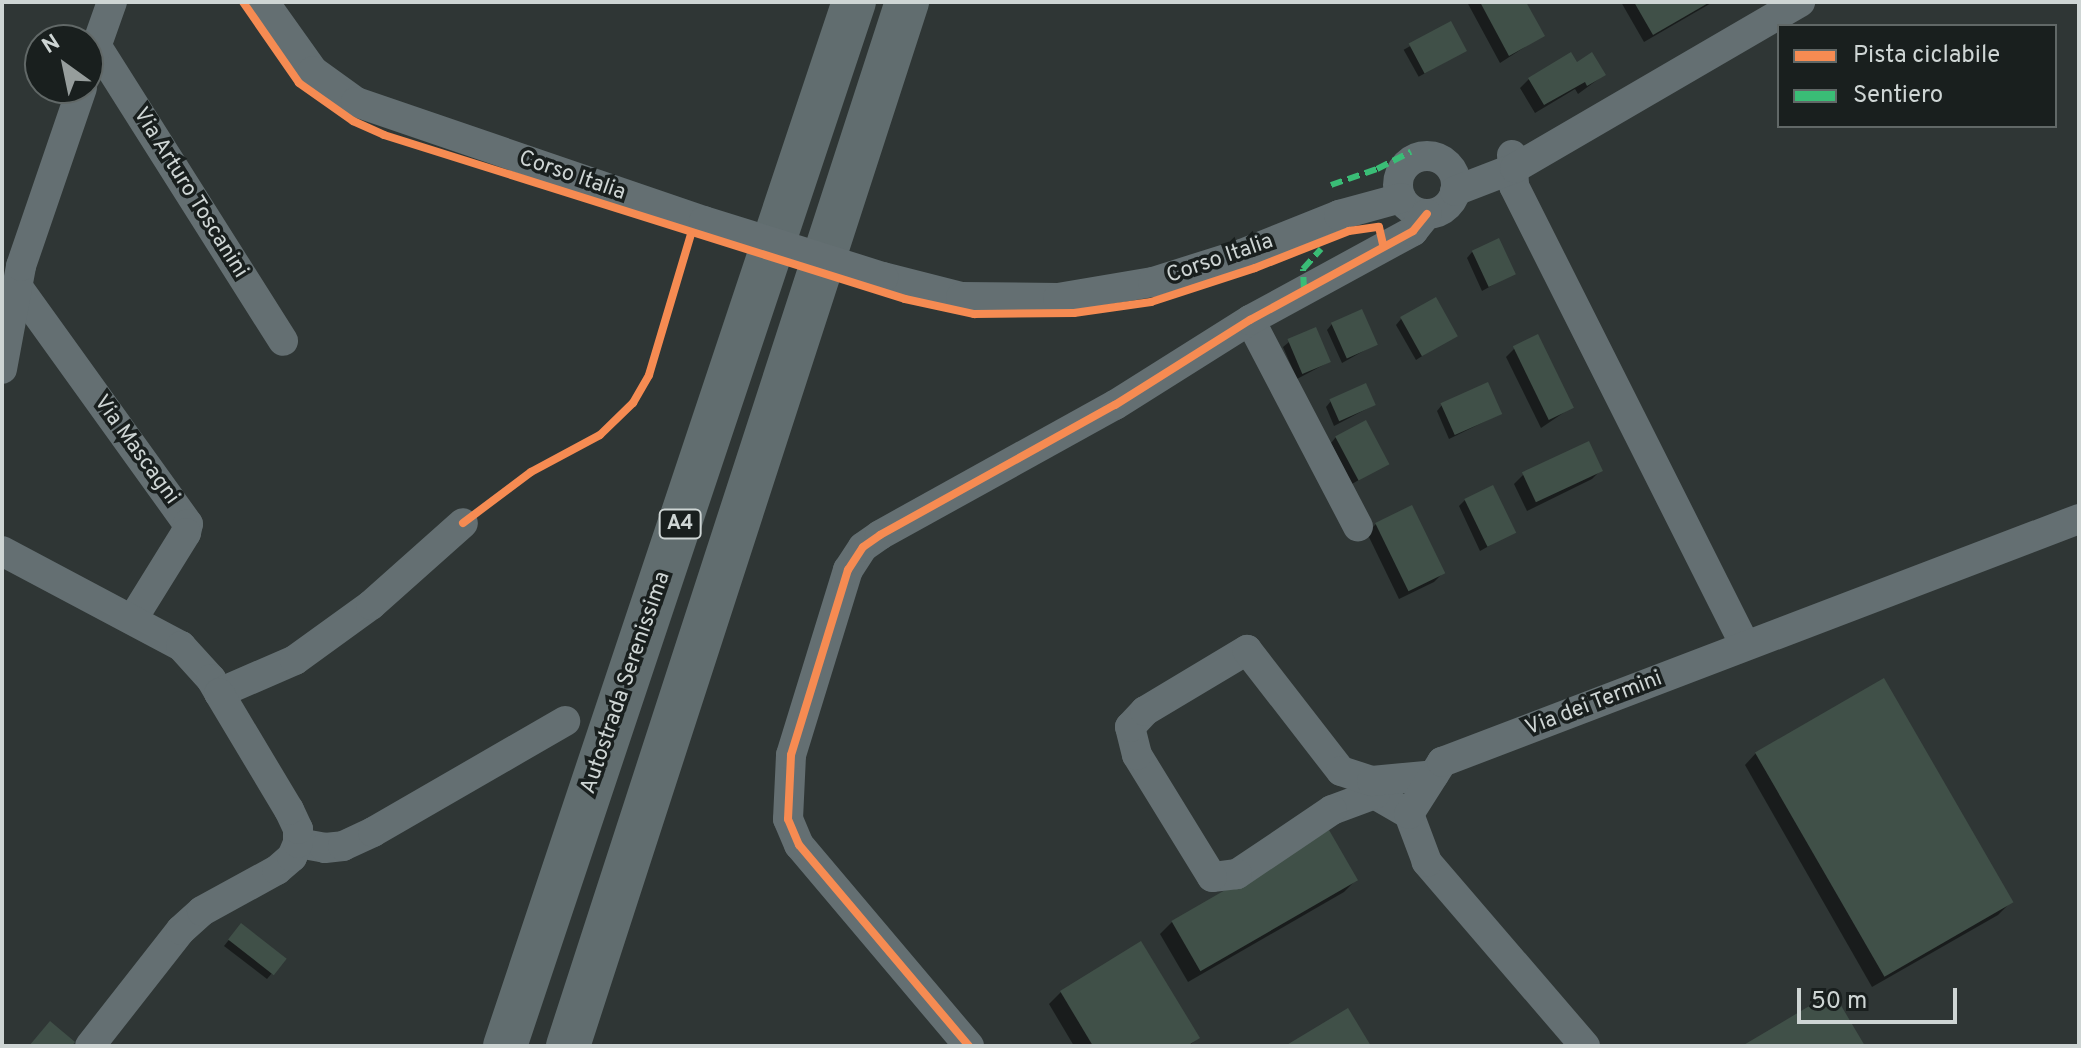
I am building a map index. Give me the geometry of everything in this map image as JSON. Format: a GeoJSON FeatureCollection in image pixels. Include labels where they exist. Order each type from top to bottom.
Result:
{"type":"FeatureCollection","features":[{"type":"Feature","properties":{"kind":"highway","name":"Autostrada Serenissima"},"geometry":{"type":"LineString","coordinates":[[505,1046],[854,2]]}},
{"type":"Feature","properties":{"kind":"highway","name":"A4"},"geometry":{"type":"LineString","coordinates":[[568,1046],[907,2]]}},
{"type":"Feature","properties":{"kind":"street"},"geometry":{"type":"LineString","coordinates":[[104,24],[112,2]]}},
{"type":"Feature","properties":{"kind":"street","name":"Corso Italia"},"geometry":{"type":"LineString","coordinates":[[264,2],[313,71],[356,102],[704,221],[883,277],[961,297],[1058,298],[1153,282],[1242,254],[1400,189],[1407,163],[1423,156],[1439,158],[1454,180]]}},
{"type":"Feature","properties":{"kind":"street"},"geometry":{"type":"LineString","coordinates":[[969,1046],[799,845],[788,819],[791,755],[848,570],[863,547],[1115,405],[1250,320],[1413,231],[1427,214],[1445,207],[1454,180],[1513,162],[1651,90],[1800,2]]}},
{"type":"Feature","properties":{"kind":"street","name":"Via Arturo Toscanini"},"geometry":{"type":"LineString","coordinates":[[104,76],[283,341]]}},
{"type":"Feature","properties":{"kind":"street"},"geometry":{"type":"LineString","coordinates":[[2,369],[13,271],[76,104]]}},
{"type":"Feature","properties":{"kind":"street"},"geometry":{"type":"LineString","coordinates":[[1513,162],[1514,186],[1745,645]]}},
{"type":"Feature","properties":{"kind":"street"},"geometry":{"type":"LineString","coordinates":[[1400,189],[1412,210],[1427,214]]}},
{"type":"Feature","properties":{"kind":"street","name":"Via Mascagni"},"geometry":{"type":"LineString","coordinates":[[13,271],[188,524],[186,533],[132,620]]}},
{"type":"Feature","properties":{"kind":"street"},"geometry":{"type":"LineString","coordinates":[[1250,320],[1358,527]]}},
{"type":"Feature","properties":{"kind":"street","name":"Via dei Termini"},"geometry":{"type":"LineString","coordinates":[[1409,814],[1442,762],[2079,519]]}},
{"type":"Feature","properties":{"kind":"street"},"geometry":{"type":"LineString","coordinates":[[219,693],[295,660],[371,605],[463,523]]}},
{"type":"Feature","properties":{"kind":"street"},"geometry":{"type":"LineString","coordinates":[[2,551],[181,646],[211,679],[298,829],[298,843],[292,857],[277,870],[202,911],[181,930],[90,1046]]}},
{"type":"Feature","properties":{"kind":"street"},"geometry":{"type":"LineString","coordinates":[[1434,775],[1372,781],[1341,771],[1272,676],[1247,650],[1145,711],[1130,727],[1137,755],[1212,877],[1237,874],[1332,810],[1375,794],[1409,814],[1427,862],[1585,1046]]}},
{"type":"Feature","properties":{"kind":"street"},"geometry":{"type":"LineString","coordinates":[[298,843],[325,848],[343,846],[373,832],[565,721]]}},
{"type":"Feature","properties":{"kind":"building"},"geometry":{"type":"Polygon","coordinates":[[[1480,2],[1526,2],[1545,36],[1509,56],[1480,2]]]}},
{"type":"Feature","properties":{"kind":"building"},"geometry":{"type":"Polygon","coordinates":[[[1634,2],[1710,2],[1653,35],[1634,2]]]}},
{"type":"Feature","properties":{"kind":"building"},"geometry":{"type":"Polygon","coordinates":[[[1451,21],[1467,51],[1425,74],[1409,44],[1451,21]]]}},
{"type":"Feature","properties":{"kind":"building"},"geometry":{"type":"Polygon","coordinates":[[[1571,52],[1577,62],[1592,52],[1606,75],[1587,86],[1585,82],[1544,105],[1528,78],[1571,52]]]}},
{"type":"Feature","properties":{"kind":"building"},"geometry":{"type":"Polygon","coordinates":[[[1499,238],[1516,274],[1489,287],[1472,251],[1499,238]]]}},
{"type":"Feature","properties":{"kind":"building"},"geometry":{"type":"Polygon","coordinates":[[[1436,297],[1458,336],[1422,356],[1400,317],[1436,297]]]}},
{"type":"Feature","properties":{"kind":"building"},"geometry":{"type":"Polygon","coordinates":[[[1362,309],[1378,345],[1347,358],[1331,323],[1362,309]]]}},
{"type":"Feature","properties":{"kind":"building"},"geometry":{"type":"Polygon","coordinates":[[[1316,327],[1331,362],[1302,374],[1287,339],[1316,327]]]}},
{"type":"Feature","properties":{"kind":"building"},"geometry":{"type":"Polygon","coordinates":[[[1538,334],[1574,408],[1549,420],[1513,346],[1538,334]]]}},
{"type":"Feature","properties":{"kind":"building"},"geometry":{"type":"Polygon","coordinates":[[[1488,382],[1502,414],[1455,435],[1440,403],[1488,382]]]}},
{"type":"Feature","properties":{"kind":"building"},"geometry":{"type":"Polygon","coordinates":[[[1366,383],[1376,405],[1339,421],[1329,399],[1366,383]]]}},
{"type":"Feature","properties":{"kind":"building"},"geometry":{"type":"Polygon","coordinates":[[[1366,420],[1389,464],[1359,481],[1335,436],[1366,420]]]}},
{"type":"Feature","properties":{"kind":"building"},"geometry":{"type":"Polygon","coordinates":[[[1589,441],[1603,471],[1536,502],[1522,472],[1589,441]]]}},
{"type":"Feature","properties":{"kind":"building"},"geometry":{"type":"Polygon","coordinates":[[[1493,485],[1516,533],[1487,547],[1464,499],[1493,485]]]}},
{"type":"Feature","properties":{"kind":"building"},"geometry":{"type":"Polygon","coordinates":[[[1412,505],[1445,573],[1408,591],[1375,523],[1412,505]]]}},
{"type":"Feature","properties":{"kind":"building"},"geometry":{"type":"Polygon","coordinates":[[[1884,678],[2014,902],[1884,977],[1755,752],[1884,678]]]}},
{"type":"Feature","properties":{"kind":"building"},"geometry":{"type":"Polygon","coordinates":[[[1329,830],[1358,880],[1200,971],[1171,921],[1329,830]]]}},
{"type":"Feature","properties":{"kind":"building"},"geometry":{"type":"Polygon","coordinates":[[[241,923],[287,959],[274,975],[228,940],[241,923]]]}},
{"type":"Feature","properties":{"kind":"building"},"geometry":{"type":"Polygon","coordinates":[[[1141,941],[1200,1038],[1187,1046],[1093,1046],[1060,991],[1141,941]]]}},
{"type":"Feature","properties":{"kind":"building"},"geometry":{"type":"Polygon","coordinates":[[[1833,992],[1865,1046],[1742,1046],[1833,992]]]}},
{"type":"Feature","properties":{"kind":"building"},"geometry":{"type":"Polygon","coordinates":[[[1348,1008],[1371,1046],[1285,1046],[1348,1008]]]}},
{"type":"Feature","properties":{"kind":"building"},"geometry":{"type":"Polygon","coordinates":[[[50,1021],[75,1042],[72,1046],[29,1046],[50,1021]]]}},
{"type":"Feature","properties":{"kind":"marked path"},"geometry":{"type":"LineString","coordinates":[[1331,185],[1377,169],[1411,152]]}},
{"type":"Feature","properties":{"kind":"marked path"},"geometry":{"type":"LineString","coordinates":[[1304,289],[1303,269],[1321,249]]}},
{"type":"Feature","properties":{"kind":"cycle path"},"geometry":{"type":"LineString","coordinates":[[243,2],[299,83],[353,121],[384,135],[905,299],[974,314],[1074,313],[1151,302],[1255,268],[1349,231],[1379,227],[1383,244]]}},
{"type":"Feature","properties":{"kind":"cycle path"},"geometry":{"type":"LineString","coordinates":[[969,1046],[799,845],[788,819],[791,755],[848,570],[863,547],[880,535],[1115,405],[1250,320],[1413,231],[1427,214]]}},
{"type":"Feature","properties":{"kind":"cycle path"},"geometry":{"type":"LineString","coordinates":[[463,523],[531,472],[600,435],[633,403],[649,375],[691,234]]}}]}
